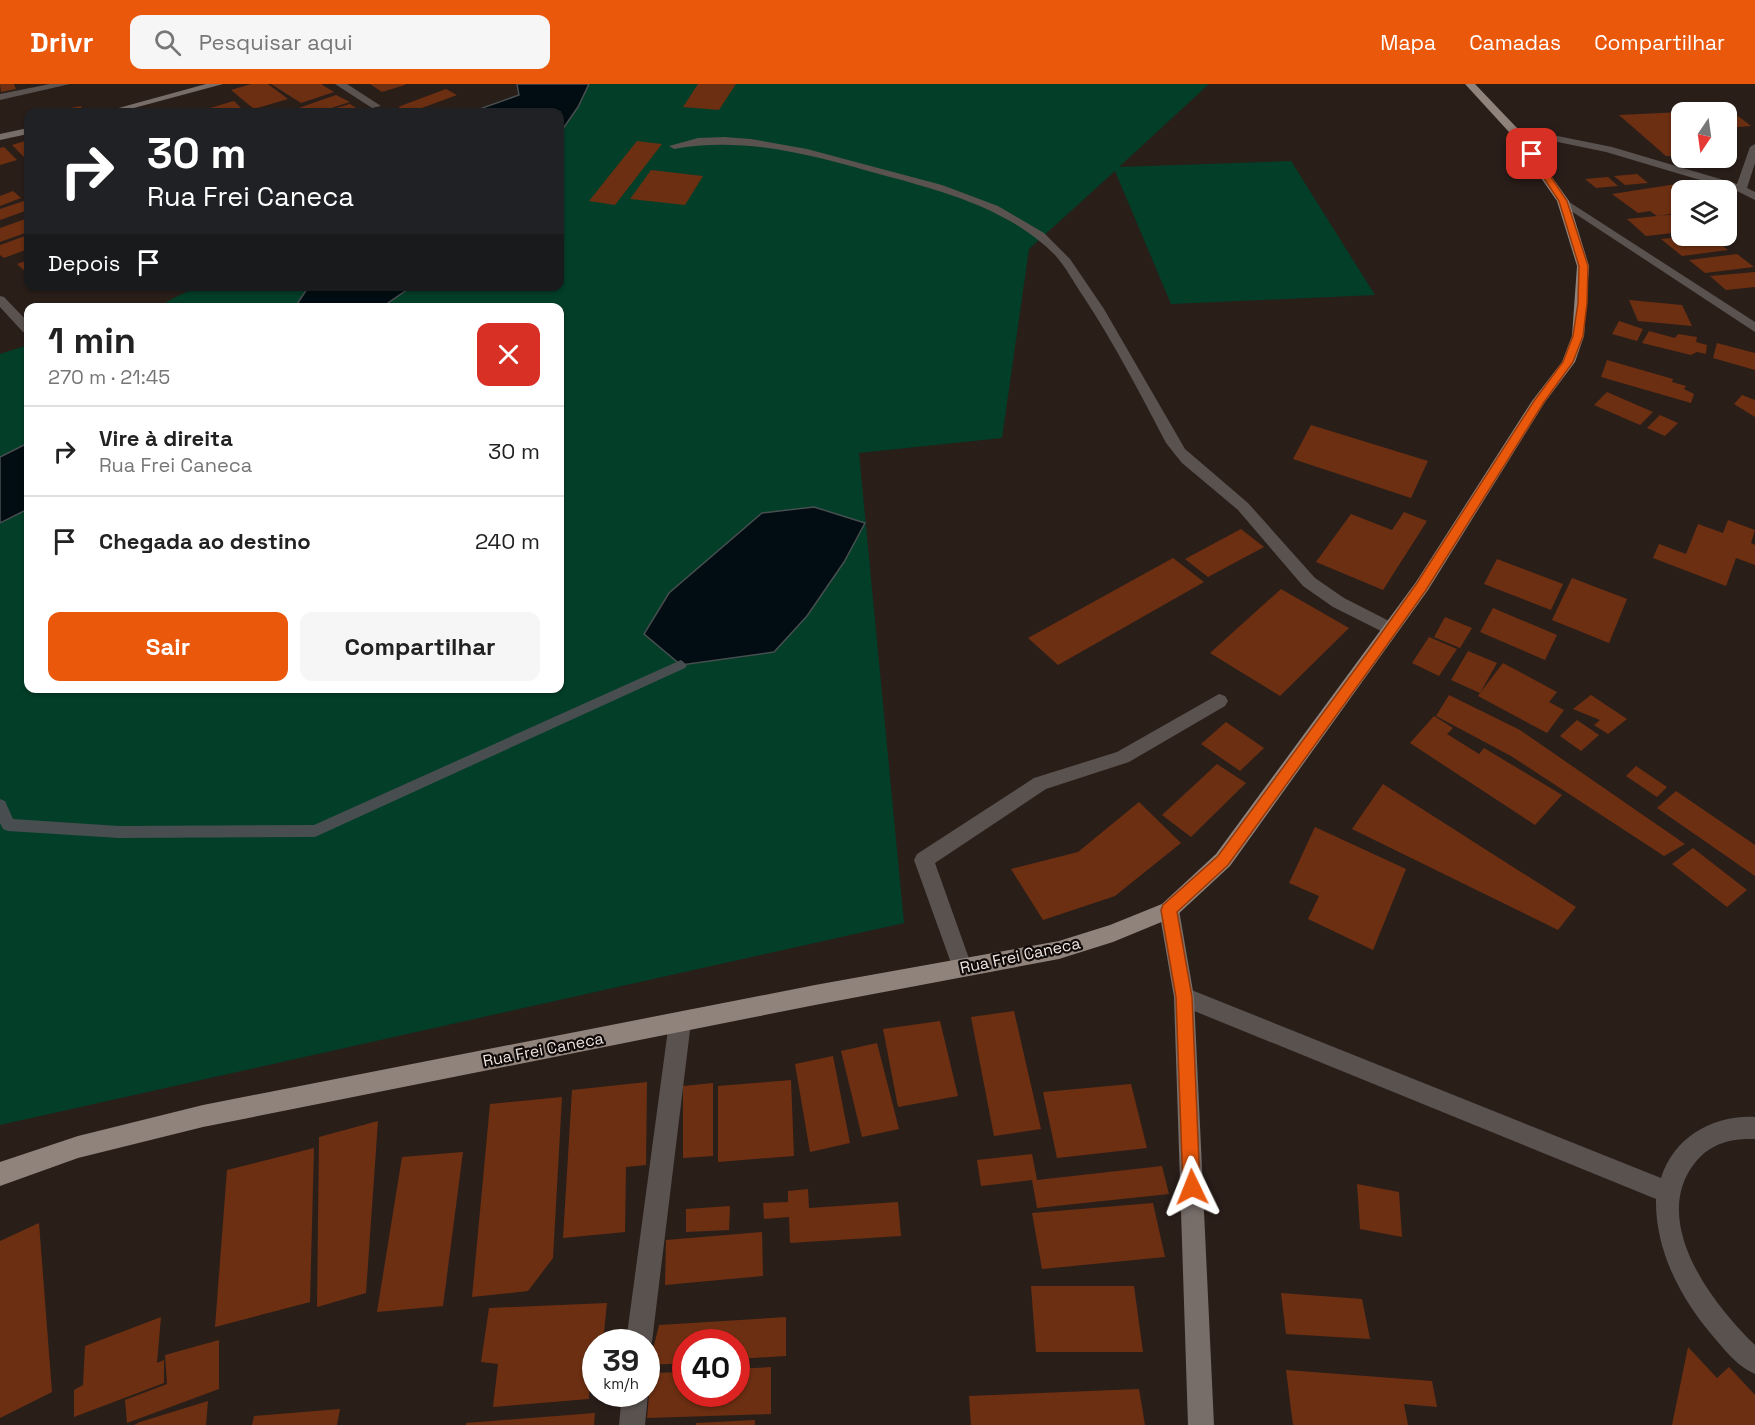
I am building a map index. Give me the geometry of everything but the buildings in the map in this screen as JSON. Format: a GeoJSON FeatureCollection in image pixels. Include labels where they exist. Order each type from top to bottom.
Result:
{"type":"FeatureCollection","features":[{"type":"Feature","properties":{"kind":"main road","name":"Rua Frei Caneca"},"geometry":{"type":"LineString","coordinates":[[0,1174],[78,1147],[203,1116],[1059,950],[1113,933],[1169,910],[1223,860],[1422,586],[1539,401],[1568,362],[1578,336],[1583,266],[1563,201],[1513,130],[1470,84]]}},
{"type":"Feature","properties":{"kind":"street"},"geometry":{"type":"LineString","coordinates":[[0,97],[65,84]]}},
{"type":"Feature","properties":{"kind":"street"},"geometry":{"type":"LineString","coordinates":[[134,108],[218,84]]}},
{"type":"Feature","properties":{"kind":"street"},"geometry":{"type":"LineString","coordinates":[[340,84],[376,106]]}},
{"type":"Feature","properties":{"kind":"street"},"geometry":{"type":"LineString","coordinates":[[1513,130],[1608,149],[1741,189],[1755,197]]}},
{"type":"Feature","properties":{"kind":"street"},"geometry":{"type":"LineString","coordinates":[[0,137],[24,132]]}},
{"type":"Feature","properties":{"kind":"street"},"geometry":{"type":"LineString","coordinates":[[674,146],[705,140],[730,141],[813,153],[843,160],[971,198],[993,208],[1044,240],[1060,254],[1112,329],[1173,443],[1184,457],[1197,471],[1232,496],[1287,558],[1322,592],[1391,629]]}},
{"type":"Feature","properties":{"kind":"street"},"geometry":{"type":"LineString","coordinates":[[1741,189],[1755,147]]}},
{"type":"Feature","properties":{"kind":"street"},"geometry":{"type":"LineString","coordinates":[[1563,201],[1755,328]]}},
{"type":"Feature","properties":{"kind":"street"},"geometry":{"type":"LineString","coordinates":[[0,300],[24,325]]}},
{"type":"Feature","properties":{"kind":"street"},"geometry":{"type":"LineString","coordinates":[[962,967],[924,860],[1040,783],[1123,757],[1219,701]]}},
{"type":"Feature","properties":{"kind":"street"},"geometry":{"type":"LineString","coordinates":[[1169,910],[1184,997],[1201,1425]]}},
{"type":"Feature","properties":{"kind":"street"},"geometry":{"type":"LineString","coordinates":[[1184,997],[1667,1192]]}},
{"type":"Feature","properties":{"kind":"street"},"geometry":{"type":"LineString","coordinates":[[641,1329],[680,1022]]}},
{"type":"Feature","properties":{"kind":"street"},"geometry":{"type":"LineString","coordinates":[[1755,1128],[1740,1127],[1704,1137],[1680,1159],[1667,1192],[1669,1231],[1683,1274],[1712,1318],[1755,1362]]}},
{"type":"Feature","properties":{"kind":"street"},"geometry":{"type":"LineString","coordinates":[[632,1425],[634,1407]]}},
{"type":"Feature","properties":{"kind":"green space"},"geometry":{"type":"Polygon","coordinates":[[[589,84],[1209,84],[1119,167],[1291,161],[1375,295],[1171,304],[1115,171],[1029,249],[1002,438],[859,453],[904,923],[0,1125],[0,523],[24,511],[24,693],[564,693],[564,303],[388,303],[405,291],[564,291],[564,127],[578,107],[589,84]]]}},
{"type":"Feature","properties":{"kind":"green space"},"geometry":{"type":"Polygon","coordinates":[[[188,291],[306,291],[298,303],[164,303],[188,291]]]}},
{"type":"Feature","properties":{"kind":"green space"},"geometry":{"type":"Polygon","coordinates":[[[24,346],[24,445],[0,457],[0,354],[24,346]]]}},
{"type":"Feature","properties":{"kind":"shaded area"},"geometry":{"type":"Polygon","coordinates":[[[517,84],[589,84],[578,107],[564,127],[564,108],[482,108],[519,95],[517,84]]]}},
{"type":"Feature","properties":{"kind":"shaded area"},"geometry":{"type":"Polygon","coordinates":[[[306,291],[405,291],[388,303],[298,303],[306,291]]]}},
{"type":"Feature","properties":{"kind":"shaded area"},"geometry":{"type":"Polygon","coordinates":[[[24,445],[24,511],[0,523],[0,457],[24,445]]]}},
{"type":"Feature","properties":{"kind":"shaded area"},"geometry":{"type":"Polygon","coordinates":[[[814,507],[865,523],[844,562],[807,616],[774,652],[681,665],[644,634],[669,593],[762,513],[814,507]]]}},
{"type":"Feature","properties":{"kind":"waterway"},"geometry":{"type":"LineString","coordinates":[[0,805],[8,825],[119,832],[315,831],[681,665]]}},
{"type":"Feature","properties":{"kind":"route"},"geometry":{"type":"LineString","coordinates":[[1192,1187],[1184,997],[1169,910],[1223,860],[1422,586],[1539,401],[1568,362],[1578,336],[1583,266],[1563,201],[1532,154]]}}]}
